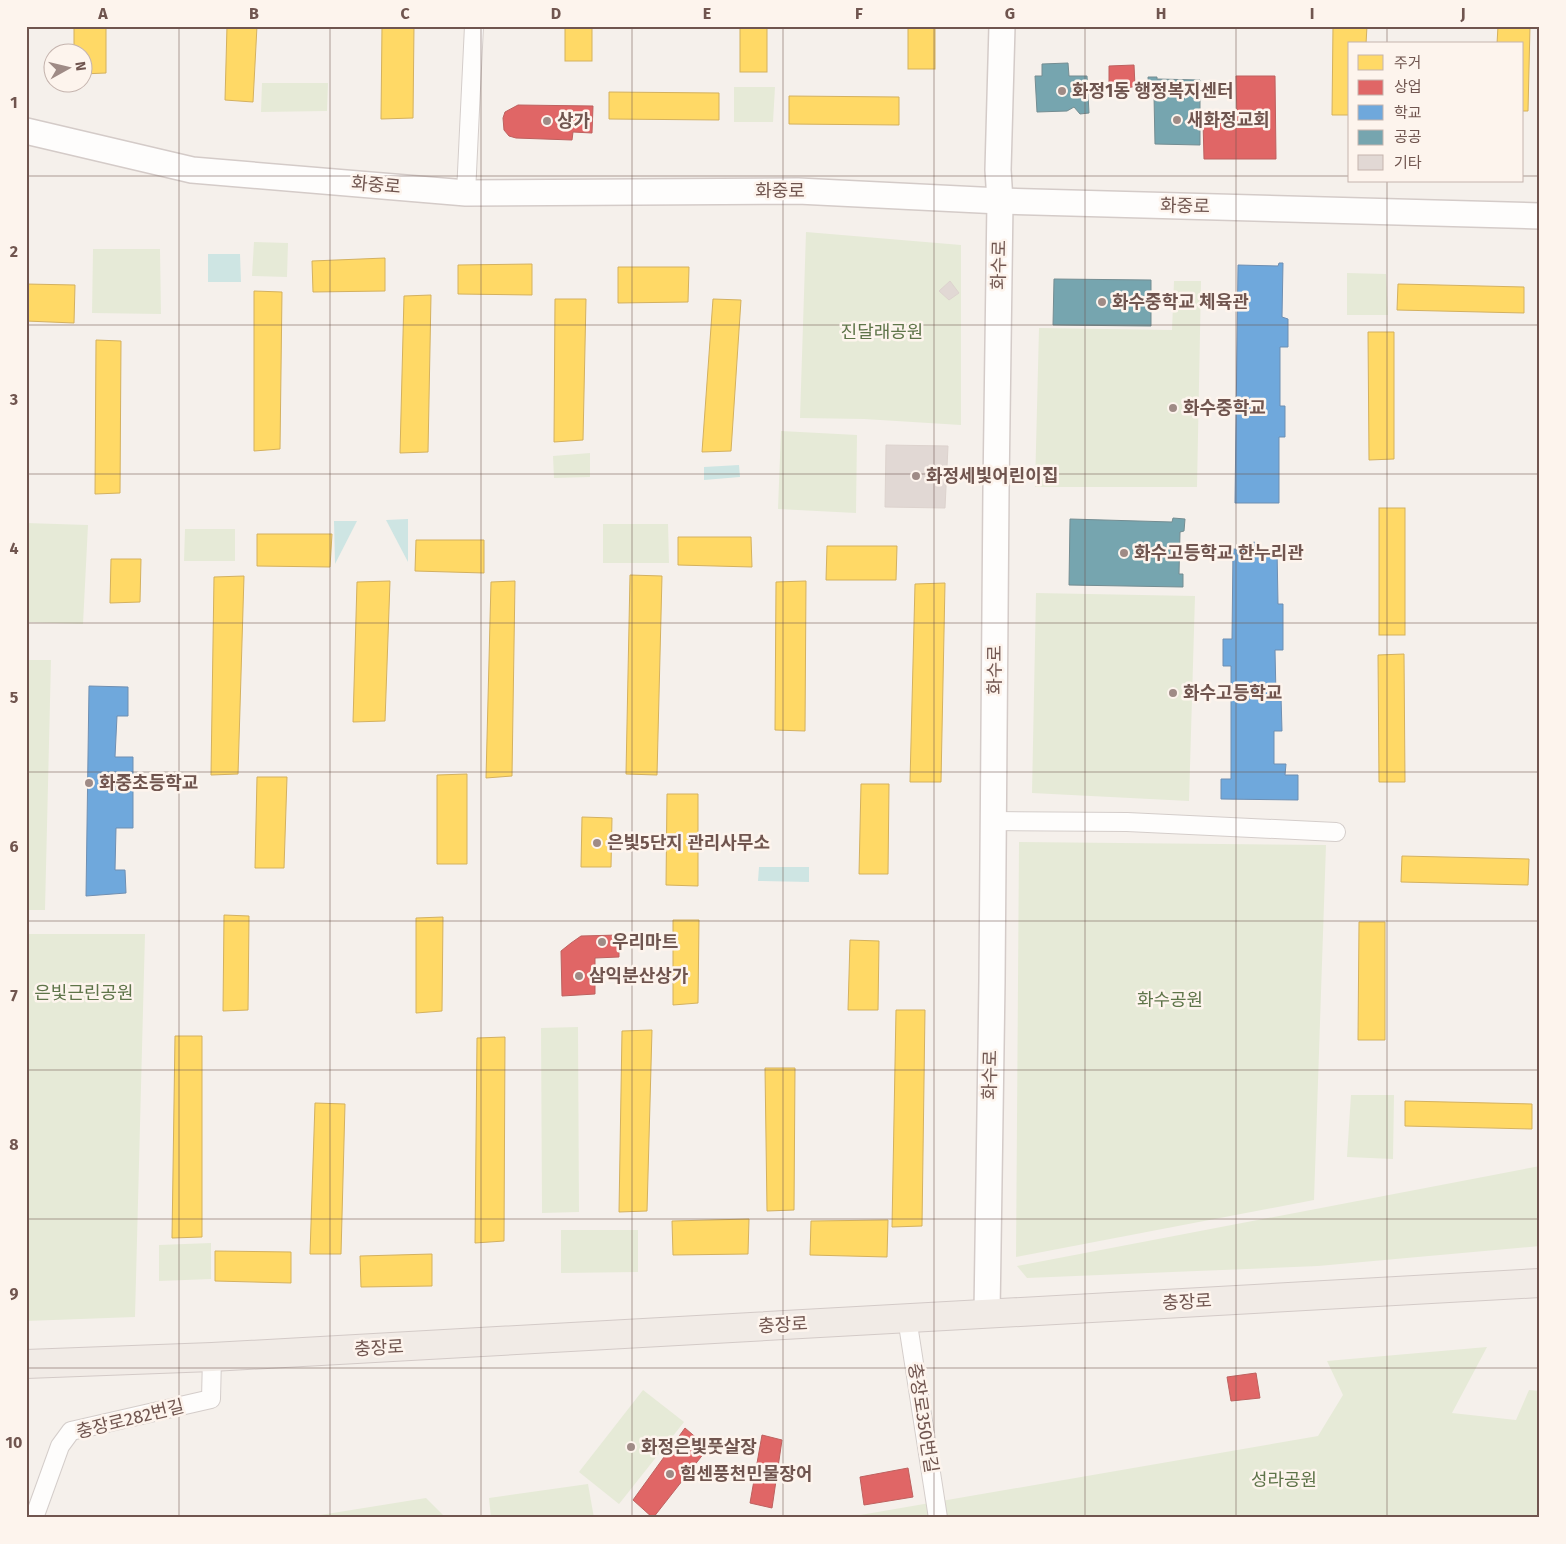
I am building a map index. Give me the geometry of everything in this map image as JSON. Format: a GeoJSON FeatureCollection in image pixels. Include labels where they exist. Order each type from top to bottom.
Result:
{"type":"FeatureCollection","features":[{"type":"Feature","properties":{"kind":"main road","name":"화수로"},"geometry":{"type":"LineString","coordinates":[[987,1313],[1000,201],[998,170],[1002,26]]}},
{"type":"Feature","properties":{"kind":"main road","name":"화중로"},"geometry":{"type":"LineString","coordinates":[[26,131],[192,170],[466,193],[798,191],[1000,201],[1540,216]]}},
{"type":"Feature","properties":{"kind":"main road","name":"충장로"},"geometry":{"type":"LineString","coordinates":[[26,1364],[212,1357],[1540,1282]]}},
{"type":"Feature","properties":{"kind":"street"},"geometry":{"type":"LineString","coordinates":[[466,193],[474,26]]}},
{"type":"Feature","properties":{"kind":"street"},"geometry":{"type":"LineString","coordinates":[[993,821],[1126,822],[1336,832]]}},
{"type":"Feature","properties":{"kind":"street","name":"충장로350번길"},"geometry":{"type":"LineString","coordinates":[[907,1318],[938,1518]]}},
{"type":"Feature","properties":{"kind":"street","name":"충장로282번길"},"geometry":{"type":"LineString","coordinates":[[34,1518],[60,1446],[71,1431],[211,1399],[212,1357]]}},
{"type":"Feature","properties":{"kind":"green space"},"geometry":{"type":"Polygon","coordinates":[[[262,83],[328,83],[327,111],[261,112],[262,83]]]}},
{"type":"Feature","properties":{"kind":"green space"},"geometry":{"type":"Polygon","coordinates":[[[734,87],[775,87],[773,122],[734,122],[734,87]]]}},
{"type":"Feature","properties":{"kind":"green space","name":"진달래공원"},"geometry":{"type":"Polygon","coordinates":[[[806,232],[961,245],[961,425],[864,419],[800,418],[806,232]]]}},
{"type":"Feature","properties":{"kind":"green space"},"geometry":{"type":"Polygon","coordinates":[[[254,242],[288,243],[287,277],[252,276],[254,242]]]}},
{"type":"Feature","properties":{"kind":"green space"},"geometry":{"type":"Polygon","coordinates":[[[93,249],[160,249],[161,314],[92,313],[93,249]]]}},
{"type":"Feature","properties":{"kind":"green space"},"geometry":{"type":"Polygon","coordinates":[[[1347,273],[1386,274],[1388,315],[1347,315],[1347,273]]]}},
{"type":"Feature","properties":{"kind":"green space"},"geometry":{"type":"Polygon","coordinates":[[[1174,281],[1201,281],[1197,487],[1035,487],[1039,328],[1172,330],[1174,281]]]}},
{"type":"Feature","properties":{"kind":"green space"},"geometry":{"type":"Polygon","coordinates":[[[781,431],[857,435],[856,513],[778,509],[781,431]]]}},
{"type":"Feature","properties":{"kind":"green space"},"geometry":{"type":"Polygon","coordinates":[[[590,453],[590,477],[554,478],[553,456],[590,453]]]}},
{"type":"Feature","properties":{"kind":"green space"},"geometry":{"type":"Polygon","coordinates":[[[26,523],[88,525],[83,624],[26,622],[26,523]]]}},
{"type":"Feature","properties":{"kind":"green space"},"geometry":{"type":"Polygon","coordinates":[[[603,524],[668,524],[669,563],[603,563],[603,524]]]}},
{"type":"Feature","properties":{"kind":"green space"},"geometry":{"type":"Polygon","coordinates":[[[185,529],[235,529],[235,561],[184,561],[185,529]]]}},
{"type":"Feature","properties":{"kind":"green space"},"geometry":{"type":"Polygon","coordinates":[[[1036,593],[1195,596],[1189,801],[1032,793],[1036,593]]]}},
{"type":"Feature","properties":{"kind":"green space"},"geometry":{"type":"Polygon","coordinates":[[[26,660],[51,660],[45,910],[26,910],[26,660]]]}},
{"type":"Feature","properties":{"kind":"green space","name":"화수공원"},"geometry":{"type":"Polygon","coordinates":[[[1019,842],[1326,845],[1314,1200],[1016,1257],[1019,842]]]}},
{"type":"Feature","properties":{"kind":"green space","name":"은빛근린공원"},"geometry":{"type":"Polygon","coordinates":[[[26,934],[145,934],[135,1317],[26,1321],[26,934]]]}},
{"type":"Feature","properties":{"kind":"green space"},"geometry":{"type":"Polygon","coordinates":[[[578,1027],[579,1212],[542,1213],[541,1028],[578,1027]]]}},
{"type":"Feature","properties":{"kind":"green space"},"geometry":{"type":"Polygon","coordinates":[[[1351,1095],[1394,1095],[1393,1159],[1347,1157],[1351,1095]]]}},
{"type":"Feature","properties":{"kind":"green space"},"geometry":{"type":"Polygon","coordinates":[[[1540,1166],[1540,1246],[1318,1266],[1027,1278],[1017,1266],[1540,1166]]]}},
{"type":"Feature","properties":{"kind":"green space"},"geometry":{"type":"Polygon","coordinates":[[[561,1230],[638,1230],[638,1272],[561,1273],[561,1230]]]}},
{"type":"Feature","properties":{"kind":"green space"},"geometry":{"type":"Polygon","coordinates":[[[211,1243],[211,1279],[159,1281],[159,1245],[211,1243]]]}},
{"type":"Feature","properties":{"kind":"green space","name":"성라공원"},"geometry":{"type":"Polygon","coordinates":[[[1487,1347],[1452,1413],[1516,1420],[1529,1390],[1540,1391],[1540,1518],[843,1518],[1318,1436],[1343,1395],[1327,1361],[1487,1347]]]}},
{"type":"Feature","properties":{"kind":"green space","name":"화정은빛풋살장"},"geometry":{"type":"Polygon","coordinates":[[[643,1390],[684,1422],[619,1504],[579,1472],[643,1390]]]}},
{"type":"Feature","properties":{"kind":"green space"},"geometry":{"type":"Polygon","coordinates":[[[588,1484],[594,1518],[491,1518],[489,1498],[588,1484]]]}},
{"type":"Feature","properties":{"kind":"green space"},"geometry":{"type":"Polygon","coordinates":[[[426,1498],[446,1518],[304,1518],[308,1517],[426,1498]]]}},
{"type":"Feature","properties":{"kind":"water"},"geometry":{"type":"Polygon","coordinates":[[[208,254],[240,254],[241,282],[208,282],[208,254]]]}},
{"type":"Feature","properties":{"kind":"water"},"geometry":{"type":"Polygon","coordinates":[[[739,465],[740,477],[704,480],[704,467],[739,465]]]}},
{"type":"Feature","properties":{"kind":"water"},"geometry":{"type":"Polygon","coordinates":[[[408,519],[408,562],[386,520],[408,519]]]}},
{"type":"Feature","properties":{"kind":"water"},"geometry":{"type":"Polygon","coordinates":[[[334,521],[357,521],[335,564],[334,521]]]}},
{"type":"Feature","properties":{"kind":"water"},"geometry":{"type":"Polygon","coordinates":[[[759,867],[809,867],[809,882],[758,881],[759,867]]]}},
{"type":"Feature","properties":{"kind":"building: 주거"},"geometry":{"type":"Polygon","coordinates":[[[74,26],[106,26],[106,73],[92,74],[92,42],[74,42],[74,26]]]}},
{"type":"Feature","properties":{"kind":"building: 주거"},"geometry":{"type":"Polygon","coordinates":[[[227,26],[257,26],[253,102],[225,100],[227,26]]]}},
{"type":"Feature","properties":{"kind":"building: 주거"},"geometry":{"type":"Polygon","coordinates":[[[382,26],[414,26],[413,118],[381,119],[382,26]]]}},
{"type":"Feature","properties":{"kind":"building: 주거"},"geometry":{"type":"Polygon","coordinates":[[[565,26],[592,26],[592,61],[565,61],[565,26]]]}},
{"type":"Feature","properties":{"kind":"building: 주거"},"geometry":{"type":"Polygon","coordinates":[[[740,26],[767,26],[767,72],[740,72],[740,26]]]}},
{"type":"Feature","properties":{"kind":"building: 주거"},"geometry":{"type":"Polygon","coordinates":[[[908,26],[935,26],[935,69],[908,69],[908,26]]]}},
{"type":"Feature","properties":{"kind":"building: 주거"},"geometry":{"type":"Polygon","coordinates":[[[1333,26],[1367,26],[1366,42],[1348,42],[1348,115],[1332,115],[1333,26]]]}},
{"type":"Feature","properties":{"kind":"building: 주거"},"geometry":{"type":"Polygon","coordinates":[[[1498,26],[1530,26],[1528,111],[1524,111],[1524,42],[1497,42],[1498,26]]]}},
{"type":"Feature","properties":{"kind":"building: 주거"},"geometry":{"type":"Polygon","coordinates":[[[609,92],[719,93],[719,120],[609,119],[609,92]]]}},
{"type":"Feature","properties":{"kind":"building: 주거"},"geometry":{"type":"Polygon","coordinates":[[[789,96],[899,97],[899,125],[789,124],[789,96]]]}},
{"type":"Feature","properties":{"kind":"building: 주거"},"geometry":{"type":"Polygon","coordinates":[[[385,258],[385,291],[313,292],[312,261],[385,258]]]}},
{"type":"Feature","properties":{"kind":"building: 주거"},"geometry":{"type":"Polygon","coordinates":[[[532,264],[532,295],[458,294],[458,265],[532,264]]]}},
{"type":"Feature","properties":{"kind":"building: 주거"},"geometry":{"type":"Polygon","coordinates":[[[618,267],[689,267],[688,302],[618,303],[618,267]]]}},
{"type":"Feature","properties":{"kind":"building: 주거"},"geometry":{"type":"Polygon","coordinates":[[[26,284],[75,285],[74,323],[26,321],[26,284]]]}},
{"type":"Feature","properties":{"kind":"building: 주거"},"geometry":{"type":"Polygon","coordinates":[[[1398,284],[1524,287],[1524,313],[1397,310],[1398,284]]]}},
{"type":"Feature","properties":{"kind":"building: 주거"},"geometry":{"type":"Polygon","coordinates":[[[254,291],[282,292],[280,449],[254,451],[254,291]]]}},
{"type":"Feature","properties":{"kind":"building: 주거"},"geometry":{"type":"Polygon","coordinates":[[[431,295],[428,452],[400,453],[404,296],[431,295]]]}},
{"type":"Feature","properties":{"kind":"building: 주거"},"geometry":{"type":"Polygon","coordinates":[[[555,299],[586,299],[583,440],[554,442],[555,299]]]}},
{"type":"Feature","properties":{"kind":"building: 주거"},"geometry":{"type":"Polygon","coordinates":[[[713,299],[741,300],[731,451],[702,452],[713,299]]]}},
{"type":"Feature","properties":{"kind":"building: 주거"},"geometry":{"type":"Polygon","coordinates":[[[1368,332],[1394,332],[1394,459],[1369,460],[1368,332]]]}},
{"type":"Feature","properties":{"kind":"building: 주거"},"geometry":{"type":"Polygon","coordinates":[[[96,340],[121,341],[120,493],[95,494],[96,340]]]}},
{"type":"Feature","properties":{"kind":"building: 주거"},"geometry":{"type":"Polygon","coordinates":[[[1379,508],[1405,508],[1405,635],[1379,635],[1379,508]]]}},
{"type":"Feature","properties":{"kind":"building: 주거"},"geometry":{"type":"Polygon","coordinates":[[[257,534],[332,534],[330,567],[257,566],[257,534]]]}},
{"type":"Feature","properties":{"kind":"building: 주거"},"geometry":{"type":"Polygon","coordinates":[[[678,537],[751,537],[752,567],[678,565],[678,537]]]}},
{"type":"Feature","properties":{"kind":"building: 주거"},"geometry":{"type":"Polygon","coordinates":[[[416,540],[484,540],[484,573],[415,571],[416,540]]]}},
{"type":"Feature","properties":{"kind":"building: 주거"},"geometry":{"type":"Polygon","coordinates":[[[827,546],[897,546],[896,580],[826,580],[827,546]]]}},
{"type":"Feature","properties":{"kind":"building: 주거"},"geometry":{"type":"Polygon","coordinates":[[[111,559],[141,559],[140,602],[110,603],[111,559]]]}},
{"type":"Feature","properties":{"kind":"building: 주거"},"geometry":{"type":"Polygon","coordinates":[[[630,575],[662,576],[657,775],[626,774],[630,575]]]}},
{"type":"Feature","properties":{"kind":"building: 주거"},"geometry":{"type":"Polygon","coordinates":[[[244,576],[238,774],[211,775],[214,577],[244,576]]]}},
{"type":"Feature","properties":{"kind":"building: 주거"},"geometry":{"type":"Polygon","coordinates":[[[390,581],[385,721],[353,722],[357,582],[390,581]]]}},
{"type":"Feature","properties":{"kind":"building: 주거"},"geometry":{"type":"Polygon","coordinates":[[[515,581],[512,776],[486,778],[491,582],[515,581]]]}},
{"type":"Feature","properties":{"kind":"building: 주거"},"geometry":{"type":"Polygon","coordinates":[[[806,581],[805,731],[775,730],[776,582],[806,581]]]}},
{"type":"Feature","properties":{"kind":"building: 주거"},"geometry":{"type":"Polygon","coordinates":[[[945,583],[941,782],[910,782],[915,584],[945,583]]]}},
{"type":"Feature","properties":{"kind":"building: 주거"},"geometry":{"type":"Polygon","coordinates":[[[1404,654],[1405,782],[1379,782],[1378,655],[1404,654]]]}},
{"type":"Feature","properties":{"kind":"building: 주거"},"geometry":{"type":"Polygon","coordinates":[[[467,774],[467,864],[437,864],[437,775],[467,774]]]}},
{"type":"Feature","properties":{"kind":"building: 주거"},"geometry":{"type":"Polygon","coordinates":[[[257,777],[287,777],[284,868],[255,868],[257,777]]]}},
{"type":"Feature","properties":{"kind":"building: 주거"},"geometry":{"type":"Polygon","coordinates":[[[861,784],[889,784],[888,874],[859,874],[861,784]]]}},
{"type":"Feature","properties":{"kind":"building: 주거"},"geometry":{"type":"Polygon","coordinates":[[[667,794],[698,794],[698,886],[666,885],[667,794]]]}},
{"type":"Feature","properties":{"kind":"building: 주거","name":"은빛5단지 관리사무소"},"geometry":{"type":"Polygon","coordinates":[[[582,817],[612,818],[611,867],[581,867],[582,817]]]}},
{"type":"Feature","properties":{"kind":"building: 주거"},"geometry":{"type":"Polygon","coordinates":[[[1402,856],[1529,859],[1528,885],[1401,882],[1402,856]]]}},
{"type":"Feature","properties":{"kind":"building: 주거"},"geometry":{"type":"Polygon","coordinates":[[[224,915],[249,916],[248,1010],[223,1011],[224,915]]]}},
{"type":"Feature","properties":{"kind":"building: 주거"},"geometry":{"type":"Polygon","coordinates":[[[443,917],[442,1011],[416,1013],[416,918],[443,917]]]}},
{"type":"Feature","properties":{"kind":"building: 주거"},"geometry":{"type":"Polygon","coordinates":[[[673,920],[699,920],[698,1003],[673,1005],[673,920]]]}},
{"type":"Feature","properties":{"kind":"building: 주거"},"geometry":{"type":"Polygon","coordinates":[[[1539,920],[1540,920],[1540,1047],[1539,920]]]}},
{"type":"Feature","properties":{"kind":"building: 주거"},"geometry":{"type":"Polygon","coordinates":[[[1359,922],[1385,922],[1385,1040],[1358,1040],[1359,922]]]}},
{"type":"Feature","properties":{"kind":"building: 주거"},"geometry":{"type":"Polygon","coordinates":[[[850,940],[879,941],[878,1010],[848,1010],[850,940]]]}},
{"type":"Feature","properties":{"kind":"building: 주거"},"geometry":{"type":"Polygon","coordinates":[[[896,1010],[925,1010],[922,1226],[892,1227],[896,1010]]]}},
{"type":"Feature","properties":{"kind":"building: 주거"},"geometry":{"type":"Polygon","coordinates":[[[652,1030],[647,1211],[619,1212],[622,1031],[652,1030]]]}},
{"type":"Feature","properties":{"kind":"building: 주거"},"geometry":{"type":"Polygon","coordinates":[[[175,1036],[202,1036],[202,1237],[172,1238],[175,1036]]]}},
{"type":"Feature","properties":{"kind":"building: 주거"},"geometry":{"type":"Polygon","coordinates":[[[505,1037],[504,1241],[475,1243],[477,1038],[505,1037]]]}},
{"type":"Feature","properties":{"kind":"building: 주거"},"geometry":{"type":"Polygon","coordinates":[[[765,1068],[795,1068],[794,1210],[767,1211],[765,1068]]]}},
{"type":"Feature","properties":{"kind":"building: 주거"},"geometry":{"type":"Polygon","coordinates":[[[1405,1101],[1532,1104],[1532,1129],[1405,1126],[1405,1101]]]}},
{"type":"Feature","properties":{"kind":"building: 주거"},"geometry":{"type":"Polygon","coordinates":[[[315,1103],[345,1104],[341,1254],[310,1254],[315,1103]]]}},
{"type":"Feature","properties":{"kind":"building: 주거"},"geometry":{"type":"Polygon","coordinates":[[[749,1219],[748,1254],[673,1255],[672,1221],[749,1219]]]}},
{"type":"Feature","properties":{"kind":"building: 주거"},"geometry":{"type":"Polygon","coordinates":[[[888,1220],[887,1257],[810,1255],[811,1221],[888,1220]]]}},
{"type":"Feature","properties":{"kind":"building: 주거"},"geometry":{"type":"Polygon","coordinates":[[[215,1251],[291,1252],[291,1283],[215,1281],[215,1251]]]}},
{"type":"Feature","properties":{"kind":"building: 주거"},"geometry":{"type":"Polygon","coordinates":[[[432,1254],[432,1286],[361,1287],[360,1256],[432,1254]]]}},
{"type":"Feature","properties":{"kind":"building: 상업"},"geometry":{"type":"Polygon","coordinates":[[[1134,65],[1135,86],[1122,90],[1109,87],[1109,66],[1134,65]]]}},
{"type":"Feature","properties":{"kind":"building: 상업"},"geometry":{"type":"Polygon","coordinates":[[[1236,76],[1275,76],[1276,159],[1204,159],[1203,121],[1237,121],[1236,76]]]}},
{"type":"Feature","properties":{"kind":"building: 상업","name":"상가"},"geometry":{"type":"Polygon","coordinates":[[[518,105],[593,106],[592,133],[573,132],[572,140],[516,138],[509,136],[504,130],[503,118],[505,112],[518,105]]]}},
{"type":"Feature","properties":{"kind":"building: 상업","name":"삼익분산상가"},"geometry":{"type":"Polygon","coordinates":[[[619,935],[619,957],[595,958],[595,994],[562,996],[561,951],[581,936],[619,935]]]}},
{"type":"Feature","properties":{"kind":"building: 상업"},"geometry":{"type":"Polygon","coordinates":[[[1256,1373],[1260,1398],[1231,1401],[1227,1377],[1256,1373]]]}},
{"type":"Feature","properties":{"kind":"building: 상업","name":"힘센풍천민물장어"},"geometry":{"type":"Polygon","coordinates":[[[685,1428],[708,1448],[653,1518],[633,1500],[685,1428]]]}},
{"type":"Feature","properties":{"kind":"building: 상업"},"geometry":{"type":"Polygon","coordinates":[[[762,1435],[782,1440],[772,1508],[750,1503],[762,1435]]]}},
{"type":"Feature","properties":{"kind":"building: 상업"},"geometry":{"type":"Polygon","coordinates":[[[908,1468],[913,1497],[864,1505],[860,1477],[908,1468]]]}},
{"type":"Feature","properties":{"kind":"building: 학교"},"geometry":{"type":"Polygon","coordinates":[[[1279,263],[1283,263],[1282,317],[1288,319],[1288,347],[1280,347],[1280,406],[1285,406],[1285,437],[1279,437],[1279,503],[1235,503],[1238,265],[1278,266],[1279,263]]]}},
{"type":"Feature","properties":{"kind":"building: 학교"},"geometry":{"type":"Polygon","coordinates":[[[1254,542],[1258,544],[1259,548],[1277,548],[1278,604],[1283,604],[1283,650],[1275,650],[1276,696],[1281,696],[1282,731],[1274,731],[1274,764],[1286,764],[1285,775],[1298,775],[1298,800],[1221,799],[1221,779],[1231,779],[1231,666],[1223,666],[1223,639],[1232,639],[1233,549],[1251,550],[1251,544],[1254,542]]]}},
{"type":"Feature","properties":{"kind":"building: 학교","name":"화중초등학교"},"geometry":{"type":"Polygon","coordinates":[[[89,686],[128,687],[128,716],[117,716],[115,757],[133,757],[133,828],[116,828],[115,870],[125,870],[126,893],[86,896],[89,686]]]}},
{"type":"Feature","properties":{"kind":"building: 공공","name":"화정1동 행정복지센터"},"geometry":{"type":"Polygon","coordinates":[[[1068,63],[1069,76],[1087,76],[1089,113],[1080,114],[1074,107],[1067,111],[1037,112],[1035,76],[1042,76],[1042,64],[1068,63]]]}},
{"type":"Feature","properties":{"kind":"building: 공공","name":"새화정교회"},"geometry":{"type":"Polygon","coordinates":[[[1148,77],[1200,80],[1200,145],[1155,144],[1154,96],[1149,96],[1148,77]]]}},
{"type":"Feature","properties":{"kind":"building: 공공","name":"화수중학교 체육관"},"geometry":{"type":"Polygon","coordinates":[[[1054,279],[1151,280],[1151,326],[1053,325],[1054,279]]]}},
{"type":"Feature","properties":{"kind":"building: 공공","name":"화수고등학교 한누리관"},"geometry":{"type":"Polygon","coordinates":[[[1173,518],[1185,519],[1184,531],[1180,532],[1179,574],[1183,574],[1183,587],[1069,585],[1070,519],[1172,522],[1173,518]]]}},
{"type":"Feature","properties":{"kind":"building: 기타"},"geometry":{"type":"Polygon","coordinates":[[[950,281],[959,293],[949,300],[939,291],[950,281]]]}},
{"type":"Feature","properties":{"kind":"building: 기타","name":"화정세빛어린이집"},"geometry":{"type":"Polygon","coordinates":[[[886,445],[948,446],[945,508],[885,507],[886,445]]]}},
{"type":"Feature","properties":{"kind":"place","name":"화정1동 행정복지센터"},"geometry":{"type":"Point","coordinates":[1062,91]}},
{"type":"Feature","properties":{"kind":"place","name":"새화정교회"},"geometry":{"type":"Point","coordinates":[1177,120]}},
{"type":"Feature","properties":{"kind":"place","name":"상가"},"geometry":{"type":"Point","coordinates":[547,121]}},
{"type":"Feature","properties":{"kind":"place","name":"화수중학교 체육관"},"geometry":{"type":"Point","coordinates":[1102,302]}},
{"type":"Feature","properties":{"kind":"place","name":"화수중학교"},"geometry":{"type":"Point","coordinates":[1173,408]}},
{"type":"Feature","properties":{"kind":"place","name":"화정세빛어린이집"},"geometry":{"type":"Point","coordinates":[916,476]}},
{"type":"Feature","properties":{"kind":"place","name":"화수고등학교 한누리관"},"geometry":{"type":"Point","coordinates":[1124,553]}},
{"type":"Feature","properties":{"kind":"place","name":"화수고등학교"},"geometry":{"type":"Point","coordinates":[1173,693]}},
{"type":"Feature","properties":{"kind":"place","name":"화중초등학교"},"geometry":{"type":"Point","coordinates":[89,783]}},
{"type":"Feature","properties":{"kind":"place","name":"은빛5단지 관리사무소"},"geometry":{"type":"Point","coordinates":[597,843]}},
{"type":"Feature","properties":{"kind":"place","name":"우리마트"},"geometry":{"type":"Point","coordinates":[602,942]}},
{"type":"Feature","properties":{"kind":"place","name":"삼익분산상가"},"geometry":{"type":"Point","coordinates":[579,976]}},
{"type":"Feature","properties":{"kind":"place","name":"화정은빛풋살장"},"geometry":{"type":"Point","coordinates":[631,1447]}},
{"type":"Feature","properties":{"kind":"place","name":"힘센풍천민물장어"},"geometry":{"type":"Point","coordinates":[670,1474]}}]}
